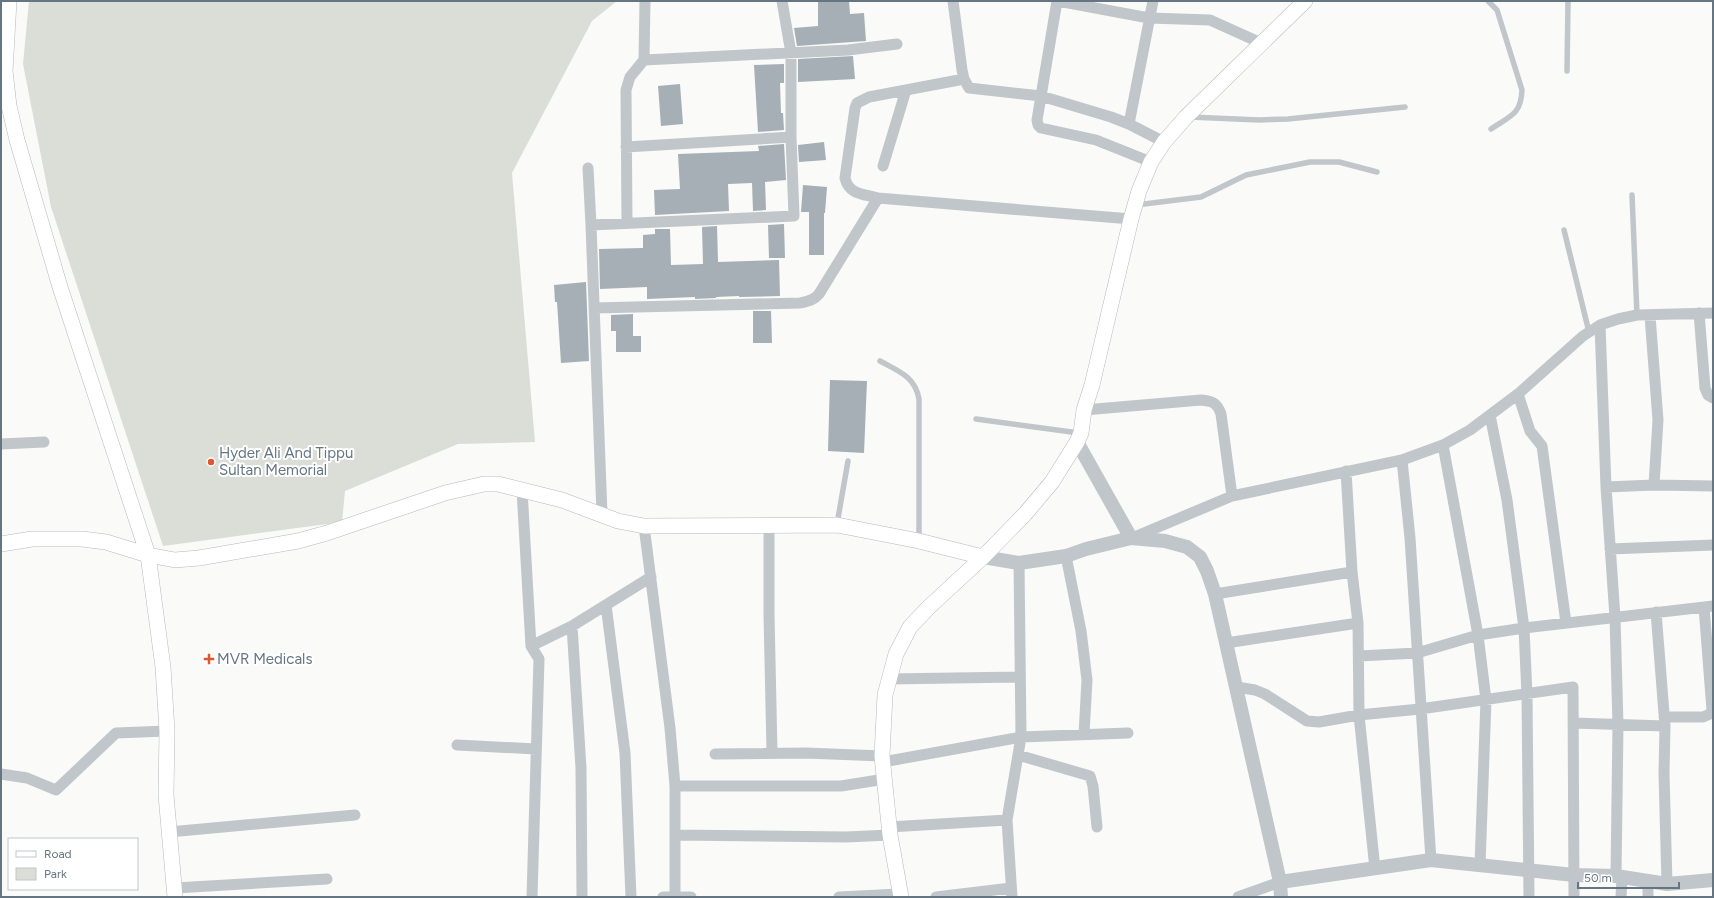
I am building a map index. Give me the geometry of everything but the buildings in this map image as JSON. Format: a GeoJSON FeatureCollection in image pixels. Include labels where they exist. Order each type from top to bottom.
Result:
{"type":"FeatureCollection","features":[{"type":"Feature","properties":{"kind":"main road"},"geometry":{"type":"LineString","coordinates":[[9,1],[3,72],[9,106],[34,200],[60,287],[148,554],[163,667],[167,731],[166,796],[175,892]]}},
{"type":"Feature","properties":{"kind":"main road"},"geometry":{"type":"LineString","coordinates":[[901,896],[889,831],[882,759],[885,695],[896,654],[910,628],[929,607],[1025,514],[1052,482],[1079,438],[1084,410],[1092,385],[1133,212],[1151,162],[1164,142],[1186,117],[1261,42],[1305,1]]}},
{"type":"Feature","properties":{"kind":"main road"},"geometry":{"type":"LineString","coordinates":[[1,544],[32,539],[82,539],[106,542],[175,560],[258,548],[327,533],[445,493],[484,484],[498,484],[562,500],[618,521],[644,526],[837,525],[919,541],[983,556]]}},
{"type":"Feature","properties":{"kind":"street"},"geometry":{"type":"LineString","coordinates":[[627,223],[626,90],[630,77],[644,60],[645,1]]}},
{"type":"Feature","properties":{"kind":"street"},"geometry":{"type":"LineString","coordinates":[[591,225],[794,216],[791,137],[791,54],[782,1]]}},
{"type":"Feature","properties":{"kind":"street"},"geometry":{"type":"LineString","coordinates":[[953,1],[964,80],[969,88],[975,90],[1041,96],[1129,124],[1164,142]]}},
{"type":"Feature","properties":{"kind":"street"},"geometry":{"type":"LineString","coordinates":[[1151,162],[1096,140],[1041,128],[1036,120],[1058,1],[1076,3],[1150,18],[1210,20],[1261,42]]}},
{"type":"Feature","properties":{"kind":"street"},"geometry":{"type":"LineString","coordinates":[[1129,124],[1153,1]]}},
{"type":"Feature","properties":{"kind":"street"},"geometry":{"type":"LineString","coordinates":[[644,60],[791,54],[848,50],[897,44]]}},
{"type":"Feature","properties":{"kind":"street"},"geometry":{"type":"LineString","coordinates":[[964,80],[906,90],[863,99],[857,102],[845,178],[849,189],[878,198],[1133,212]]}},
{"type":"Feature","properties":{"kind":"street"},"geometry":{"type":"LineString","coordinates":[[883,166],[906,90]]}},
{"type":"Feature","properties":{"kind":"street"},"geometry":{"type":"LineString","coordinates":[[626,147],[791,137]]}},
{"type":"Feature","properties":{"kind":"street"},"geometry":{"type":"LineString","coordinates":[[588,168],[602,514]]}},
{"type":"Feature","properties":{"kind":"street"},"geometry":{"type":"LineString","coordinates":[[594,308],[800,303],[810,301],[815,299],[819,294],[878,198]]}},
{"type":"Feature","properties":{"kind":"street"},"geometry":{"type":"LineString","coordinates":[[1699,313],[1705,388],[1708,395],[1713,398]]}},
{"type":"Feature","properties":{"kind":"street"},"geometry":{"type":"LineString","coordinates":[[983,556],[1019,563],[1066,556],[1086,549],[1131,538],[1232,496],[1402,460],[1443,445],[1470,430],[1518,394],[1589,332],[1600,325],[1637,315],[1650,316],[1713,313]]}},
{"type":"Feature","properties":{"kind":"street"},"geometry":{"type":"LineString","coordinates":[[1650,316],[1658,420],[1654,485]]}},
{"type":"Feature","properties":{"kind":"street"},"geometry":{"type":"LineString","coordinates":[[1600,325],[1606,487],[1615,617],[1618,725],[1619,877],[1621,897]]}},
{"type":"Feature","properties":{"kind":"street"},"geometry":{"type":"LineString","coordinates":[[1518,394],[1530,430],[1542,446],[1566,623]]}},
{"type":"Feature","properties":{"kind":"street"},"geometry":{"type":"LineString","coordinates":[[1084,410],[1212,400],[1218,405],[1221,414],[1232,496]]}},
{"type":"Feature","properties":{"kind":"street"},"geometry":{"type":"LineString","coordinates":[[1490,415],[1507,500],[1524,628],[1527,695],[1529,897]]}},
{"type":"Feature","properties":{"kind":"street"},"geometry":{"type":"LineString","coordinates":[[1079,438],[1131,538]]}},
{"type":"Feature","properties":{"kind":"street"},"geometry":{"type":"LineString","coordinates":[[1,444],[44,442]]}},
{"type":"Feature","properties":{"kind":"street"},"geometry":{"type":"LineString","coordinates":[[1443,445],[1478,635],[1486,700],[1480,865]]}},
{"type":"Feature","properties":{"kind":"street"},"geometry":{"type":"LineString","coordinates":[[1402,460],[1410,538],[1430,860]]}},
{"type":"Feature","properties":{"kind":"street"},"geometry":{"type":"LineString","coordinates":[[1346,471],[1352,572],[1358,623],[1358,715],[1375,868]]}},
{"type":"Feature","properties":{"kind":"street"},"geometry":{"type":"LineString","coordinates":[[1606,487],[1654,485],[1713,486]]}},
{"type":"Feature","properties":{"kind":"street"},"geometry":{"type":"LineString","coordinates":[[522,490],[531,646],[539,659],[532,897]]}},
{"type":"Feature","properties":{"kind":"street"},"geometry":{"type":"LineString","coordinates":[[769,525],[772,752]]}},
{"type":"Feature","properties":{"kind":"street"},"geometry":{"type":"LineString","coordinates":[[644,526],[670,728],[675,786],[675,896]]}},
{"type":"Feature","properties":{"kind":"street"},"geometry":{"type":"LineString","coordinates":[[1131,538],[1165,541],[1187,547],[1200,557],[1207,571],[1215,594],[1237,687],[1280,882],[1281,897]]}},
{"type":"Feature","properties":{"kind":"street"},"geometry":{"type":"LineString","coordinates":[[1610,549],[1713,545]]}},
{"type":"Feature","properties":{"kind":"street"},"geometry":{"type":"LineString","coordinates":[[1066,556],[1086,664],[1087,680],[1084,734]]}},
{"type":"Feature","properties":{"kind":"street"},"geometry":{"type":"LineString","coordinates":[[936,897],[1011,892],[1007,820],[1021,738],[1019,563]]}},
{"type":"Feature","properties":{"kind":"street"},"geometry":{"type":"LineString","coordinates":[[1215,594],[1352,572]]}},
{"type":"Feature","properties":{"kind":"street"},"geometry":{"type":"LineString","coordinates":[[531,646],[572,626],[651,577]]}},
{"type":"Feature","properties":{"kind":"street"},"geometry":{"type":"LineString","coordinates":[[606,605],[625,753],[631,897]]}},
{"type":"Feature","properties":{"kind":"street"},"geometry":{"type":"LineString","coordinates":[[1359,656],[1418,653],[1478,635],[1708,606],[1712,710],[1710,714],[1704,717],[1618,725],[1573,723]]}},
{"type":"Feature","properties":{"kind":"street"},"geometry":{"type":"LineString","coordinates":[[1656,612],[1664,721],[1667,884]]}},
{"type":"Feature","properties":{"kind":"street"},"geometry":{"type":"LineString","coordinates":[[1226,643],[1358,623]]}},
{"type":"Feature","properties":{"kind":"street"},"geometry":{"type":"LineString","coordinates":[[572,626],[581,768],[582,897]]}},
{"type":"Feature","properties":{"kind":"street"},"geometry":{"type":"LineString","coordinates":[[889,679],[1020,677]]}},
{"type":"Feature","properties":{"kind":"street"},"geometry":{"type":"LineString","coordinates":[[1237,687],[1255,690],[1265,694],[1307,721],[1319,722],[1358,715],[1420,709],[1527,695],[1573,687],[1574,897]]}},
{"type":"Feature","properties":{"kind":"street"},"geometry":{"type":"LineString","coordinates":[[1,774],[27,778],[56,790],[116,733],[167,731]]}},
{"type":"Feature","properties":{"kind":"street"},"geometry":{"type":"LineString","coordinates":[[716,754],[772,752],[882,759],[1021,738],[1128,733]]}},
{"type":"Feature","properties":{"kind":"street"},"geometry":{"type":"LineString","coordinates":[[457,745],[536,749]]}},
{"type":"Feature","properties":{"kind":"street"},"geometry":{"type":"LineString","coordinates":[[1018,754],[1090,776],[1094,786],[1097,827]]}},
{"type":"Feature","properties":{"kind":"street"},"geometry":{"type":"LineString","coordinates":[[675,786],[841,786],[885,779]]}},
{"type":"Feature","properties":{"kind":"street"},"geometry":{"type":"LineString","coordinates":[[169,832],[355,815]]}},
{"type":"Feature","properties":{"kind":"street"},"geometry":{"type":"LineString","coordinates":[[676,835],[846,837],[889,831],[1007,820]]}},
{"type":"Feature","properties":{"kind":"street"},"geometry":{"type":"LineString","coordinates":[[1238,897],[1280,882],[1430,860],[1574,875],[1619,877],[1667,884],[1713,880]]}},
{"type":"Feature","properties":{"kind":"street"},"geometry":{"type":"LineString","coordinates":[[175,892],[327,879]]}},
{"type":"Feature","properties":{"kind":"street"},"geometry":{"type":"LineString","coordinates":[[1648,881],[1648,897]]}},
{"type":"Feature","properties":{"kind":"street"},"geometry":{"type":"LineString","coordinates":[[839,897],[901,896]]}},
{"type":"Feature","properties":{"kind":"street"},"geometry":{"type":"LineString","coordinates":[[663,897],[690,897]]}},
{"type":"Feature","properties":{"kind":"lane"},"geometry":{"type":"LineString","coordinates":[[1488,1],[1497,10],[1522,90],[1522,101],[1517,111],[1491,129]]}},
{"type":"Feature","properties":{"kind":"lane"},"geometry":{"type":"LineString","coordinates":[[1567,71],[1568,1]]}},
{"type":"Feature","properties":{"kind":"lane"},"geometry":{"type":"LineString","coordinates":[[1186,117],[1259,120],[1288,119],[1405,106]]}},
{"type":"Feature","properties":{"kind":"lane"},"geometry":{"type":"LineString","coordinates":[[1133,212],[1201,197],[1246,175],[1310,162],[1339,162],[1377,172]]}},
{"type":"Feature","properties":{"kind":"lane"},"geometry":{"type":"LineString","coordinates":[[1632,195],[1637,315]]}},
{"type":"Feature","properties":{"kind":"lane"},"geometry":{"type":"LineString","coordinates":[[1564,230],[1589,332]]}},
{"type":"Feature","properties":{"kind":"lane"},"geometry":{"type":"LineString","coordinates":[[880,361],[904,374],[913,382],[918,391],[919,541]]}},
{"type":"Feature","properties":{"kind":"lane"},"geometry":{"type":"LineString","coordinates":[[976,419],[1079,438]]}},
{"type":"Feature","properties":{"kind":"lane"},"geometry":{"type":"LineString","coordinates":[[837,525],[848,461]]}},
{"type":"Feature","properties":{"kind":"green space"},"geometry":{"type":"Polygon","coordinates":[[[29,1],[617,1],[592,21],[512,173],[535,442],[458,444],[345,491],[342,522],[163,546],[51,207],[23,64],[29,1]]]}},
{"type":"Feature","properties":{"kind":"place","name":"Hyder Ali And Tippu Sultan Memorial"},"geometry":{"type":"Point","coordinates":[211,462]}},
{"type":"Feature","properties":{"kind":"place","name":"MVR Medicals"},"geometry":{"type":"Point","coordinates":[209,659]}}]}
